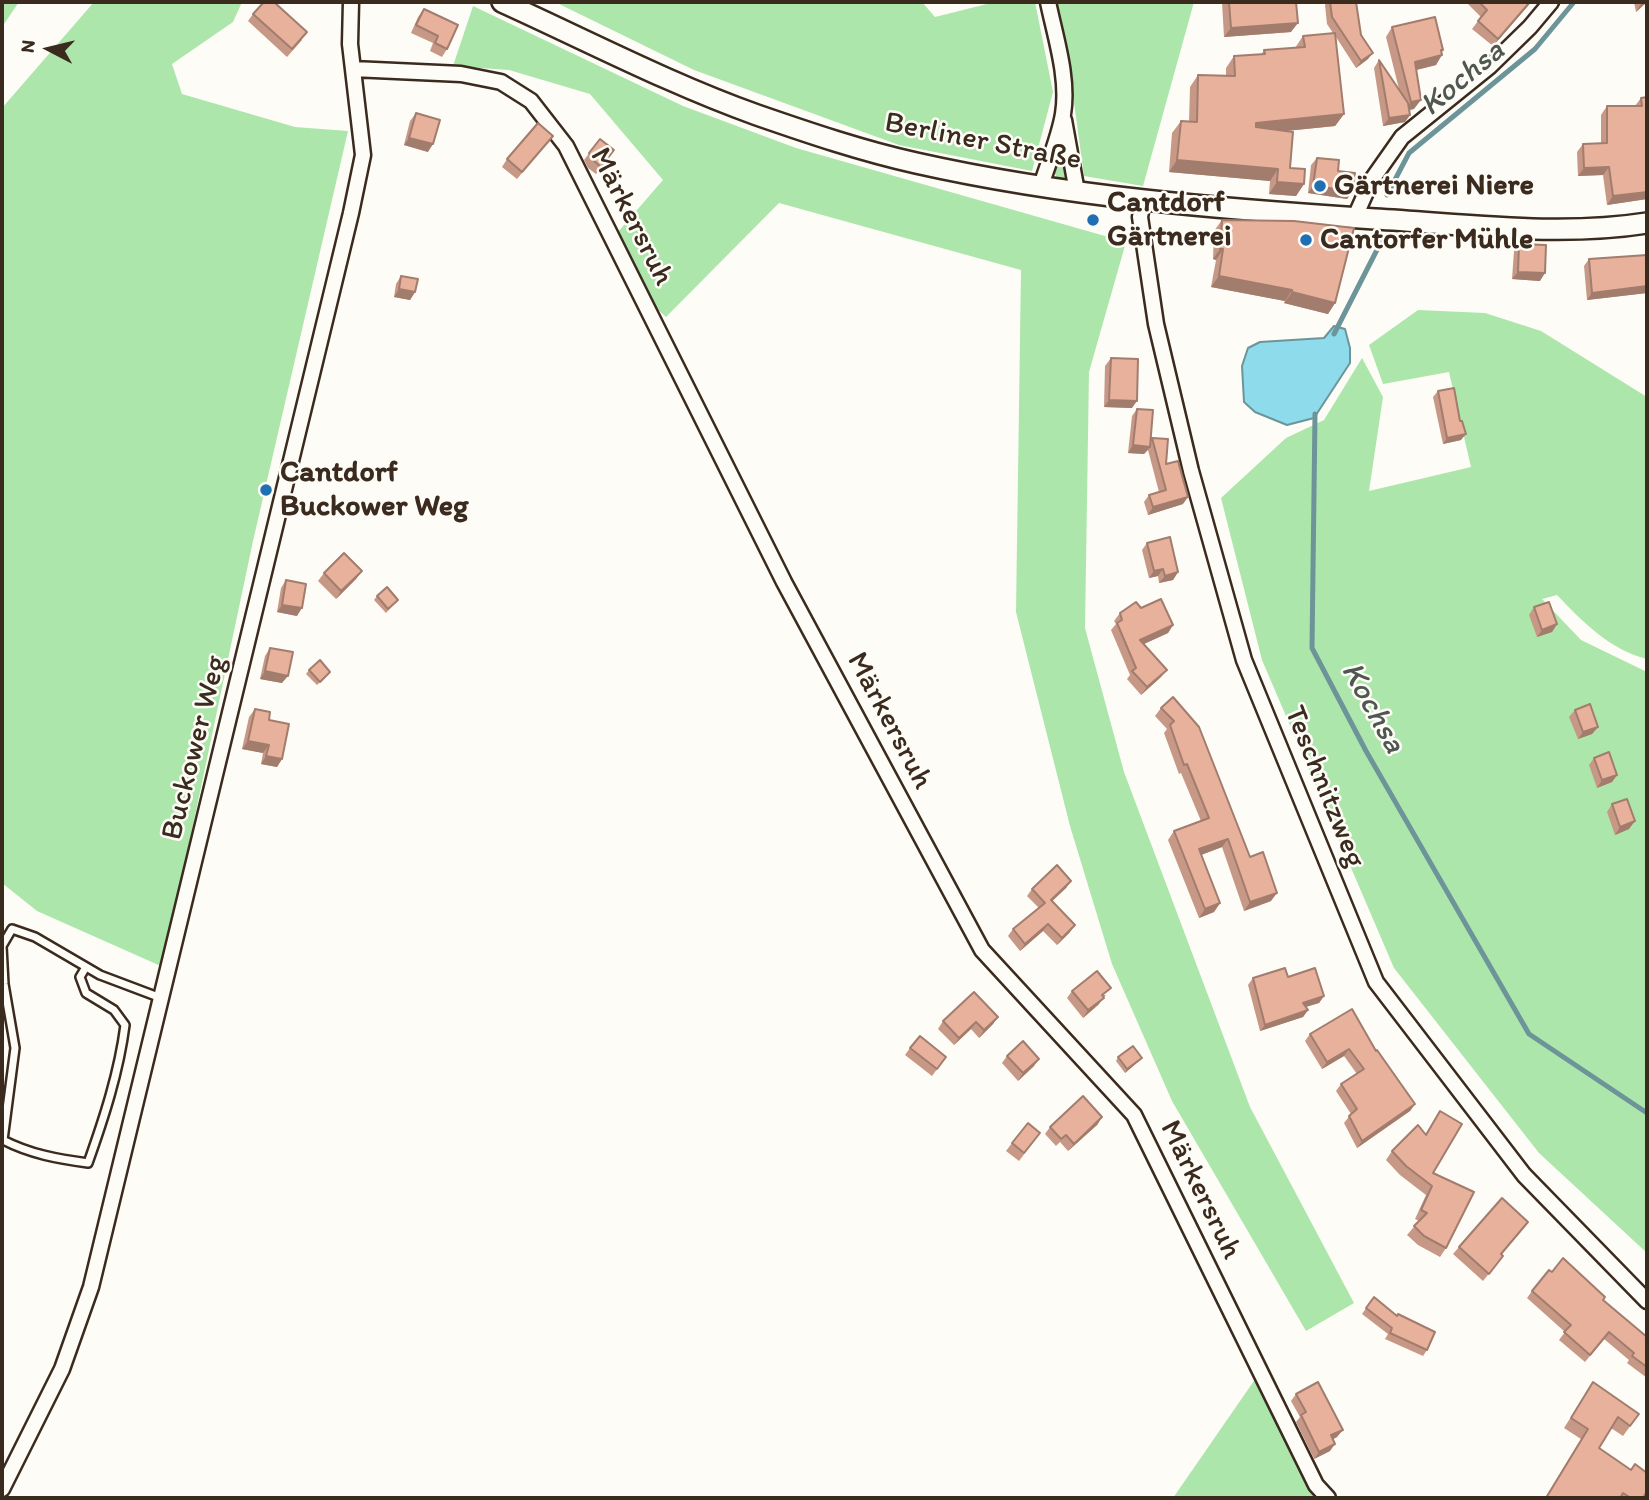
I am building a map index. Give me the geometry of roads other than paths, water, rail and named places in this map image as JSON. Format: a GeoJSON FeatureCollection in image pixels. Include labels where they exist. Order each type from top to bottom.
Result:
{"type":"FeatureCollection","features":[{"type":"Feature","properties":{"kind":"main road","name":"Berliner Straße"},"geometry":{"type":"LineString","coordinates":[[502,2],[686,86],[755,114],[913,162],[1002,181],[1143,201],[1355,217],[1560,230],[1647,223]]}},
{"type":"Feature","properties":{"kind":"street","name":"Buckower Weg"},"geometry":{"type":"LineString","coordinates":[[2,1489],[62,1368],[91,1287],[363,155],[351,44],[351,2]]}},
{"type":"Feature","properties":{"kind":"street"},"geometry":{"type":"LineString","coordinates":[[1041,186],[1063,115],[1064,102],[1048,2]]}},
{"type":"Feature","properties":{"kind":"street"},"geometry":{"type":"LineString","coordinates":[[1355,217],[1371,181],[1402,137],[1490,66],[1551,2]]}},
{"type":"Feature","properties":{"kind":"street","name":"Märkersruh"},"geometry":{"type":"LineString","coordinates":[[353,69],[461,74],[501,82],[531,101],[566,146],[784,582],[982,950],[1133,1115],[1316,1485],[1328,1498]]}},
{"type":"Feature","properties":{"kind":"street"},"geometry":{"type":"LineString","coordinates":[[1063,115],[1077,192]]}},
{"type":"Feature","properties":{"kind":"street","name":"Teschnitzweg"},"geometry":{"type":"LineString","coordinates":[[1143,201],[1140,217],[1156,324],[1191,471],[1244,660],[1376,982],[1524,1175],[1647,1301]]}},
{"type":"Feature","properties":{"kind":"lane"},"geometry":{"type":"LineString","coordinates":[[86,967],[80,977],[86,993],[114,1010],[125,1025],[122,1047],[100,1131],[88,1163],[63,1160],[21,1149],[3,1140],[15,1048],[4,984],[2,946],[12,929],[35,937],[100,975],[162,998]]}},
{"type":"Feature","properties":{"kind":"lane"},"geometry":{"type":"LineString","coordinates":[[2,1028],[11,1028]]}},
{"type":"Feature","properties":{"kind":"water"},"geometry":{"type":"Polygon","coordinates":[[[1334,326],[1345,329],[1350,348],[1350,363],[1314,418],[1287,425],[1255,412],[1244,402],[1242,366],[1248,348],[1260,342],[1324,338],[1334,326]]]}},
{"type":"Feature","properties":{"kind":"waterway","name":"Kochsa"},"geometry":{"type":"LineString","coordinates":[[1387,195],[1409,153],[1535,49],[1574,2]]}},
{"type":"Feature","properties":{"kind":"waterway","name":"Kochsa"},"geometry":{"type":"LineString","coordinates":[[1334,334],[1382,240]]}},
{"type":"Feature","properties":{"kind":"waterway","name":"Kochsa"},"geometry":{"type":"LineString","coordinates":[[1315,414],[1312,648],[1366,751],[1529,1034],[1647,1113]]}},
{"type":"Feature","properties":{"kind":"place","name":"Gärtnerei Niere"},"geometry":{"type":"Point","coordinates":[1320,186]}},
{"type":"Feature","properties":{"kind":"place","name":"Cantdorf Gärtnerei"},"geometry":{"type":"Point","coordinates":[1093,220]}},
{"type":"Feature","properties":{"kind":"place","name":"Cantorfer Mühle"},"geometry":{"type":"Point","coordinates":[1306,240]}},
{"type":"Feature","properties":{"kind":"place","name":"Cantdorf Buckower Weg"},"geometry":{"type":"Point","coordinates":[266,490]}}]}
